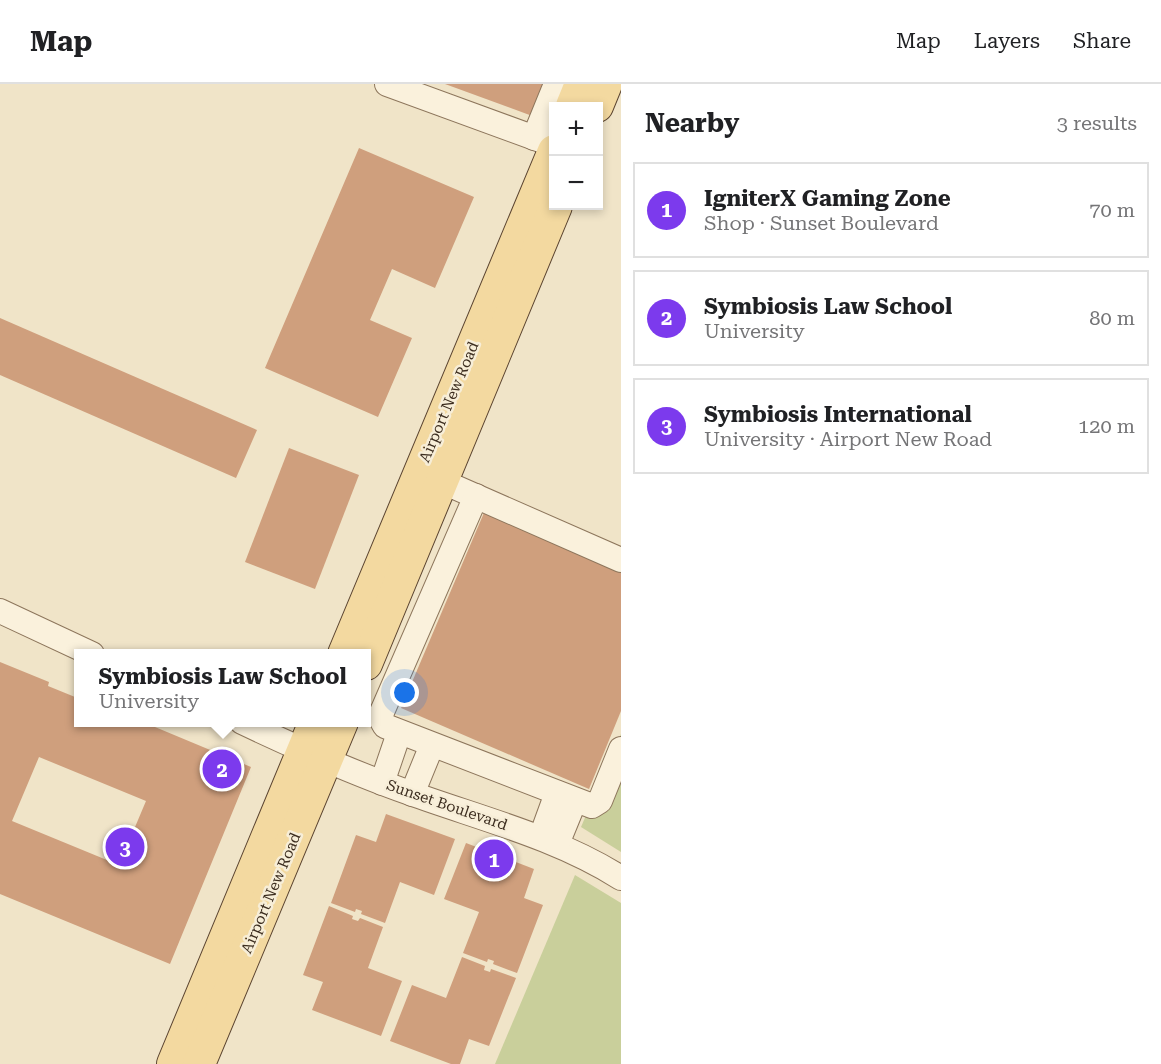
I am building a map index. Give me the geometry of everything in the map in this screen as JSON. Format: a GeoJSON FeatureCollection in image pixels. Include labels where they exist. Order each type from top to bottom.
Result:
{"type":"FeatureCollection","features":[{"type":"Feature","properties":{"kind":"main road"},"geometry":{"type":"LineString","coordinates":[[574,102],[581,84]]}},
{"type":"Feature","properties":{"kind":"main road"},"geometry":{"type":"LineString","coordinates":[[599,102],[606,84]]}},
{"type":"Feature","properties":{"kind":"main road","name":"Airport New Road"},"geometry":{"type":"LineString","coordinates":[[346,649],[547,145]]}},
{"type":"Feature","properties":{"kind":"main road","name":"Airport New Road"},"geometry":{"type":"LineString","coordinates":[[371,652],[554,210]]}},
{"type":"Feature","properties":{"kind":"main road","name":"Airport New Road"},"geometry":{"type":"LineString","coordinates":[[173,1064],[315,744],[337,727]]}},
{"type":"Feature","properties":{"kind":"main road","name":"Airport New Road"},"geometry":{"type":"LineString","coordinates":[[199,1064],[315,744]]}},
{"type":"Feature","properties":{"kind":"street"},"geometry":{"type":"LineString","coordinates":[[387,84],[547,145],[556,84]]}},
{"type":"Feature","properties":{"kind":"street"},"geometry":{"type":"LineString","coordinates":[[441,481],[621,560]]}},
{"type":"Feature","properties":{"kind":"street"},"geometry":{"type":"LineString","coordinates":[[476,496],[382,712],[381,719],[385,726],[592,806],[600,801],[621,749]]}},
{"type":"Feature","properties":{"kind":"street"},"geometry":{"type":"LineString","coordinates":[[0,612],[81,649]]}},
{"type":"Feature","properties":{"kind":"street","name":"Sunset Boulevard"},"geometry":{"type":"LineString","coordinates":[[256,727],[315,744],[382,783],[549,840],[621,878]]}},
{"type":"Feature","properties":{"kind":"street"},"geometry":{"type":"LineString","coordinates":[[382,783],[399,733]]}},
{"type":"Feature","properties":{"kind":"street"},"geometry":{"type":"LineString","coordinates":[[412,794],[432,745]]}},
{"type":"Feature","properties":{"kind":"street"},"geometry":{"type":"LineString","coordinates":[[549,840],[566,797]]}},
{"type":"Feature","properties":{"kind":"green space"},"geometry":{"type":"Polygon","coordinates":[[[621,734],[621,852],[581,827],[621,734]]]}},
{"type":"Feature","properties":{"kind":"green space"},"geometry":{"type":"Polygon","coordinates":[[[575,875],[621,903],[621,1064],[495,1064],[575,875]]]}},
{"type":"Feature","properties":{"kind":"building"},"geometry":{"type":"Polygon","coordinates":[[[445,84],[547,84],[535,117],[445,84]]]}},
{"type":"Feature","properties":{"kind":"building"},"geometry":{"type":"Polygon","coordinates":[[[359,148],[474,197],[435,288],[392,269],[370,320],[412,338],[378,417],[265,368],[359,148]]]}},
{"type":"Feature","properties":{"kind":"building"},"geometry":{"type":"Polygon","coordinates":[[[0,318],[257,430],[236,478],[0,375],[0,318]]]}},
{"type":"Feature","properties":{"kind":"building"},"geometry":{"type":"Polygon","coordinates":[[[289,448],[359,475],[315,589],[245,562],[289,448]]]}},
{"type":"Feature","properties":{"kind":"building"},"geometry":{"type":"Polygon","coordinates":[[[486,508],[621,567],[621,711],[589,789],[401,708],[486,508]]]}},
{"type":"Feature","properties":{"kind":"building"},"geometry":{"type":"Polygon","coordinates":[[[0,662],[49,682],[48,686],[74,697],[74,727],[155,727],[251,767],[170,964],[0,894],[0,662]],[[39,757],[12,821],[119,865],[146,801],[39,757]]]}},
{"type":"Feature","properties":{"kind":"building"},"geometry":{"type":"Polygon","coordinates":[[[386,814],[455,839],[434,895],[400,882],[385,923],[361,914],[362,911],[356,909],[355,912],[331,903],[356,835],[376,842],[386,814]]]}},
{"type":"Feature","properties":{"kind":"building"},"geometry":{"type":"Polygon","coordinates":[[[466,843],[534,869],[524,898],[543,905],[517,973],[493,964],[494,961],[488,959],[487,962],[463,953],[479,912],[444,899],[466,843]]]}},
{"type":"Feature","properties":{"kind":"building"},"geometry":{"type":"Polygon","coordinates":[[[329,906],[353,916],[352,919],[358,921],[360,918],[383,927],[368,968],[402,981],[381,1036],[312,1010],[323,982],[303,975],[329,906]]]}},
{"type":"Feature","properties":{"kind":"building"},"geometry":{"type":"Polygon","coordinates":[[[462,957],[485,966],[484,970],[490,972],[491,969],[516,978],[489,1046],[469,1039],[460,1064],[451,1064],[390,1041],[412,985],[446,998],[462,957]]]}},
{"type":"Feature","properties":{"kind":"place","name":"Symbiosis Law School"},"geometry":{"type":"Point","coordinates":[222,769]}},
{"type":"Feature","properties":{"kind":"place","name":"Symbiosis International"},"geometry":{"type":"Point","coordinates":[125,847]}},
{"type":"Feature","properties":{"kind":"place","name":"IgniterX Gaming Zone"},"geometry":{"type":"Point","coordinates":[494,859]}}]}
